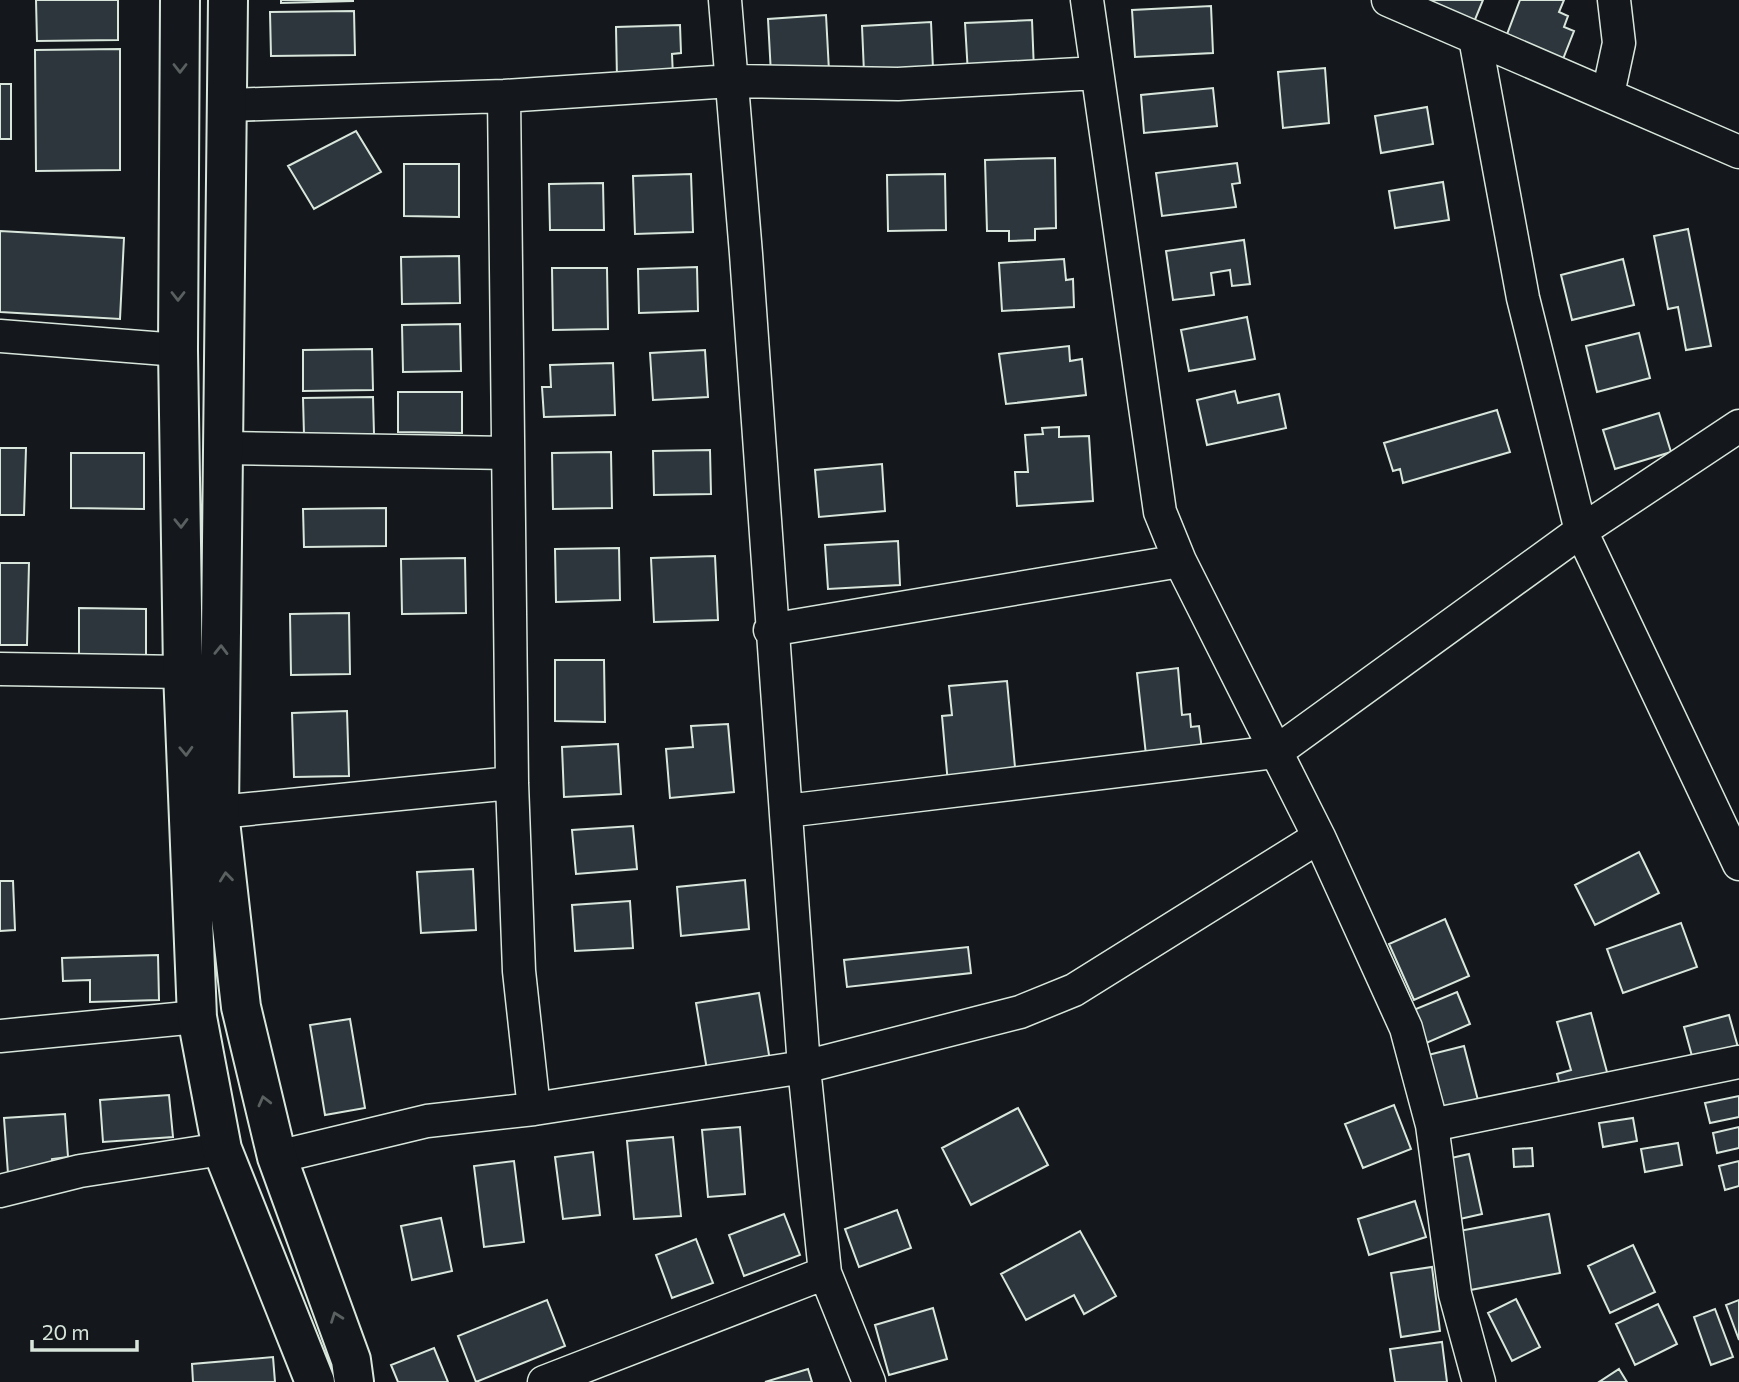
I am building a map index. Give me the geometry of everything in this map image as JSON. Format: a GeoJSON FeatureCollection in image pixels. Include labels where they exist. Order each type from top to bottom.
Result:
{"type":"FeatureCollection","features":[{"type":"Feature","properties":{"kind":"main road"},"geometry":{"type":"LineString","coordinates":[[180,0],[178,350],[183,672],[197,1017],[222,1149],[315,1382]]}},
{"type":"Feature","properties":{"kind":"main road"},"geometry":{"type":"LineString","coordinates":[[228,0],[229,105],[219,812],[241,1007],[277,1157],[351,1360],[354,1382]]}},
{"type":"Feature","properties":{"kind":"street"},"geometry":{"type":"LineString","coordinates":[[725,0],[804,1067],[825,1273],[869,1382]]}},
{"type":"Feature","properties":{"kind":"street"},"geometry":{"type":"LineString","coordinates":[[1087,0],[1160,512],[1180,561],[1319,837],[1406,1028],[1432,1125],[1455,1293],[1479,1382]]}},
{"type":"Feature","properties":{"kind":"street"},"geometry":{"type":"LineString","coordinates":[[1388,0],[1739,152]]}},
{"type":"Feature","properties":{"kind":"street"},"geometry":{"type":"LineString","coordinates":[[1608,94],[1619,43],[1614,0]]}},
{"type":"Feature","properties":{"kind":"street"},"geometry":{"type":"LineString","coordinates":[[1475,38],[1523,298],[1581,531],[1739,864]]}},
{"type":"Feature","properties":{"kind":"street"},"geometry":{"type":"LineString","coordinates":[[229,105],[504,96],[731,81],[898,84],[1097,73]]}},
{"type":"Feature","properties":{"kind":"street"},"geometry":{"type":"LineString","coordinates":[[504,96],[512,783],[519,971],[534,1109]]}},
{"type":"Feature","properties":{"kind":"street"},"geometry":{"type":"LineString","coordinates":[[0,335],[178,350]]}},
{"type":"Feature","properties":{"kind":"street"},"geometry":{"type":"LineString","coordinates":[[786,811],[1276,752],[1581,531],[1739,426]]}},
{"type":"Feature","properties":{"kind":"street"},"geometry":{"type":"LineString","coordinates":[[224,448],[508,453]]}},
{"type":"Feature","properties":{"kind":"street"},"geometry":{"type":"LineString","coordinates":[[770,629],[1180,561]]}},
{"type":"Feature","properties":{"kind":"street"},"geometry":{"type":"LineString","coordinates":[[0,669],[183,672]]}},
{"type":"Feature","properties":{"kind":"street"},"geometry":{"type":"LineString","coordinates":[[219,812],[512,783]]}},
{"type":"Feature","properties":{"kind":"street"},"geometry":{"type":"LineString","coordinates":[[277,1157],[427,1121],[534,1109],[804,1067],[993,1020],[1074,990],[1319,837]]}},
{"type":"Feature","properties":{"kind":"street"},"geometry":{"type":"LineString","coordinates":[[0,1036],[197,1017]]}},
{"type":"Feature","properties":{"kind":"street"},"geometry":{"type":"LineString","coordinates":[[1432,1125],[1739,1062]]}},
{"type":"Feature","properties":{"kind":"street"},"geometry":{"type":"LineString","coordinates":[[0,1191],[80,1171],[222,1149]]}},
{"type":"Feature","properties":{"kind":"street"},"geometry":{"type":"LineString","coordinates":[[544,1382],[825,1273]]}},
{"type":"Feature","properties":{"kind":"building"},"geometry":{"type":"Polygon","coordinates":[[[36,0],[118,0],[118,40],[37,41],[36,0]]]}},
{"type":"Feature","properties":{"kind":"building"},"geometry":{"type":"Polygon","coordinates":[[[281,0],[353,0],[353,1],[281,3],[281,0]]]}},
{"type":"Feature","properties":{"kind":"building"},"geometry":{"type":"Polygon","coordinates":[[[1429,0],[1483,0],[1472,27],[1426,8],[1429,0]]]}},
{"type":"Feature","properties":{"kind":"building"},"geometry":{"type":"Polygon","coordinates":[[[1520,0],[1564,0],[1559,12],[1568,16],[1564,27],[1574,31],[1563,59],[1506,37],[1520,0]]]}},
{"type":"Feature","properties":{"kind":"building"},"geometry":{"type":"Polygon","coordinates":[[[1211,6],[1213,53],[1135,57],[1132,10],[1211,6]]]}},
{"type":"Feature","properties":{"kind":"building"},"geometry":{"type":"Polygon","coordinates":[[[354,11],[355,55],[271,56],[270,12],[354,11]]]}},
{"type":"Feature","properties":{"kind":"building"},"geometry":{"type":"Polygon","coordinates":[[[826,15],[829,71],[771,74],[768,19],[826,15]]]}},
{"type":"Feature","properties":{"kind":"building"},"geometry":{"type":"Polygon","coordinates":[[[1032,20],[1034,71],[968,74],[965,23],[1032,20]]]}},
{"type":"Feature","properties":{"kind":"building"},"geometry":{"type":"Polygon","coordinates":[[[931,22],[933,69],[864,73],[862,26],[931,22]]]}},
{"type":"Feature","properties":{"kind":"building"},"geometry":{"type":"Polygon","coordinates":[[[680,25],[681,53],[672,54],[673,77],[617,79],[616,27],[680,25]]]}},
{"type":"Feature","properties":{"kind":"building"},"geometry":{"type":"Polygon","coordinates":[[[120,49],[120,170],[36,171],[35,50],[120,49]]]}},
{"type":"Feature","properties":{"kind":"building"},"geometry":{"type":"Polygon","coordinates":[[[1325,68],[1329,123],[1283,128],[1278,72],[1325,68]]]}},
{"type":"Feature","properties":{"kind":"building"},"geometry":{"type":"Polygon","coordinates":[[[0,84],[11,84],[11,139],[0,139],[0,84]]]}},
{"type":"Feature","properties":{"kind":"building"},"geometry":{"type":"Polygon","coordinates":[[[1213,88],[1217,126],[1144,133],[1141,95],[1213,88]]]}},
{"type":"Feature","properties":{"kind":"building"},"geometry":{"type":"Polygon","coordinates":[[[1427,107],[1433,144],[1381,153],[1375,116],[1427,107]]]}},
{"type":"Feature","properties":{"kind":"building"},"geometry":{"type":"Polygon","coordinates":[[[356,131],[381,172],[314,209],[288,166],[356,131]]]}},
{"type":"Feature","properties":{"kind":"building"},"geometry":{"type":"Polygon","coordinates":[[[1055,158],[1056,228],[1035,229],[1035,240],[1009,241],[1009,231],[987,231],[985,160],[1055,158]]]}},
{"type":"Feature","properties":{"kind":"building"},"geometry":{"type":"Polygon","coordinates":[[[1237,163],[1240,183],[1232,184],[1236,207],[1162,216],[1156,173],[1237,163]]]}},
{"type":"Feature","properties":{"kind":"building"},"geometry":{"type":"Polygon","coordinates":[[[404,164],[459,164],[459,217],[404,216],[404,164]]]}},
{"type":"Feature","properties":{"kind":"building"},"geometry":{"type":"Polygon","coordinates":[[[691,174],[693,232],[635,234],[633,176],[691,174]]]}},
{"type":"Feature","properties":{"kind":"building"},"geometry":{"type":"Polygon","coordinates":[[[945,174],[946,230],[888,231],[887,175],[945,174]]]}},
{"type":"Feature","properties":{"kind":"building"},"geometry":{"type":"Polygon","coordinates":[[[1443,182],[1449,220],[1395,228],[1389,191],[1443,182]]]}},
{"type":"Feature","properties":{"kind":"building"},"geometry":{"type":"Polygon","coordinates":[[[603,183],[604,230],[550,230],[549,184],[603,183]]]}},
{"type":"Feature","properties":{"kind":"building"},"geometry":{"type":"Polygon","coordinates":[[[1688,229],[1711,346],[1686,350],[1678,307],[1668,309],[1654,236],[1688,229]]]}},
{"type":"Feature","properties":{"kind":"building"},"geometry":{"type":"Polygon","coordinates":[[[0,231],[124,238],[120,319],[0,312],[0,231]]]}},
{"type":"Feature","properties":{"kind":"building"},"geometry":{"type":"Polygon","coordinates":[[[1244,240],[1250,284],[1232,286],[1230,270],[1211,273],[1214,295],[1173,300],[1166,251],[1244,240]]]}},
{"type":"Feature","properties":{"kind":"building"},"geometry":{"type":"Polygon","coordinates":[[[459,256],[460,303],[402,304],[401,257],[459,256]]]}},
{"type":"Feature","properties":{"kind":"building"},"geometry":{"type":"Polygon","coordinates":[[[1064,259],[1066,280],[1073,279],[1074,307],[1002,311],[999,263],[1064,259]]]}},
{"type":"Feature","properties":{"kind":"building"},"geometry":{"type":"Polygon","coordinates":[[[1623,259],[1634,305],[1572,320],[1561,275],[1623,259]]]}},
{"type":"Feature","properties":{"kind":"building"},"geometry":{"type":"Polygon","coordinates":[[[697,267],[698,311],[639,313],[638,269],[697,267]]]}},
{"type":"Feature","properties":{"kind":"building"},"geometry":{"type":"Polygon","coordinates":[[[552,268],[607,268],[608,329],[553,330],[552,268]]]}},
{"type":"Feature","properties":{"kind":"building"},"geometry":{"type":"Polygon","coordinates":[[[1247,317],[1255,359],[1189,371],[1181,330],[1247,317]]]}},
{"type":"Feature","properties":{"kind":"building"},"geometry":{"type":"Polygon","coordinates":[[[460,324],[461,371],[403,372],[402,325],[460,324]]]}},
{"type":"Feature","properties":{"kind":"building"},"geometry":{"type":"Polygon","coordinates":[[[1639,333],[1650,378],[1597,392],[1586,346],[1639,333]]]}},
{"type":"Feature","properties":{"kind":"building"},"geometry":{"type":"Polygon","coordinates":[[[1069,346],[1070,361],[1082,359],[1086,395],[1006,404],[999,354],[1069,346]]]}},
{"type":"Feature","properties":{"kind":"building"},"geometry":{"type":"Polygon","coordinates":[[[372,349],[373,390],[303,391],[303,350],[372,349]]]}},
{"type":"Feature","properties":{"kind":"building"},"geometry":{"type":"Polygon","coordinates":[[[705,350],[708,397],[653,400],[650,353],[705,350]]]}},
{"type":"Feature","properties":{"kind":"building"},"geometry":{"type":"Polygon","coordinates":[[[613,363],[615,415],[544,417],[542,387],[551,387],[550,365],[613,363]]]}},
{"type":"Feature","properties":{"kind":"building"},"geometry":{"type":"Polygon","coordinates":[[[1235,391],[1238,403],[1279,394],[1286,428],[1207,445],[1197,400],[1235,391]]]}},
{"type":"Feature","properties":{"kind":"building"},"geometry":{"type":"Polygon","coordinates":[[[398,392],[462,392],[462,433],[398,432],[398,392]]]}},
{"type":"Feature","properties":{"kind":"building"},"geometry":{"type":"Polygon","coordinates":[[[373,397],[374,434],[304,435],[303,398],[373,397]]]}},
{"type":"Feature","properties":{"kind":"building"},"geometry":{"type":"Polygon","coordinates":[[[1497,410],[1510,452],[1403,483],[1400,469],[1393,471],[1384,443],[1497,410]]]}},
{"type":"Feature","properties":{"kind":"building"},"geometry":{"type":"Polygon","coordinates":[[[1659,413],[1671,452],[1615,469],[1603,430],[1659,413]]]}},
{"type":"Feature","properties":{"kind":"building"},"geometry":{"type":"Polygon","coordinates":[[[1059,427],[1059,437],[1089,436],[1093,501],[1017,506],[1015,472],[1028,472],[1025,435],[1043,434],[1042,428],[1059,427]]]}},
{"type":"Feature","properties":{"kind":"building"},"geometry":{"type":"Polygon","coordinates":[[[0,448],[26,448],[24,515],[0,515],[0,448]]]}},
{"type":"Feature","properties":{"kind":"building"},"geometry":{"type":"Polygon","coordinates":[[[710,450],[711,494],[654,495],[653,451],[710,450]]]}},
{"type":"Feature","properties":{"kind":"building"},"geometry":{"type":"Polygon","coordinates":[[[611,452],[612,508],[553,509],[552,453],[611,452]]]}},
{"type":"Feature","properties":{"kind":"building"},"geometry":{"type":"Polygon","coordinates":[[[71,453],[144,453],[144,509],[71,508],[71,453]]]}},
{"type":"Feature","properties":{"kind":"building"},"geometry":{"type":"Polygon","coordinates":[[[882,464],[885,511],[819,517],[815,470],[882,464]]]}},
{"type":"Feature","properties":{"kind":"building"},"geometry":{"type":"Polygon","coordinates":[[[386,508],[386,546],[304,547],[303,509],[386,508]]]}},
{"type":"Feature","properties":{"kind":"building"},"geometry":{"type":"Polygon","coordinates":[[[898,541],[900,585],[828,589],[825,545],[898,541]]]}},
{"type":"Feature","properties":{"kind":"building"},"geometry":{"type":"Polygon","coordinates":[[[619,548],[620,600],[556,602],[555,549],[619,548]]]}},
{"type":"Feature","properties":{"kind":"building"},"geometry":{"type":"Polygon","coordinates":[[[715,556],[718,620],[654,622],[651,558],[715,556]]]}},
{"type":"Feature","properties":{"kind":"building"},"geometry":{"type":"Polygon","coordinates":[[[465,558],[466,613],[402,614],[401,559],[465,558]]]}},
{"type":"Feature","properties":{"kind":"building"},"geometry":{"type":"Polygon","coordinates":[[[0,563],[29,563],[27,645],[0,645],[0,563]]]}},
{"type":"Feature","properties":{"kind":"building"},"geometry":{"type":"Polygon","coordinates":[[[79,608],[146,609],[146,668],[79,666],[79,608]]]}},
{"type":"Feature","properties":{"kind":"building"},"geometry":{"type":"Polygon","coordinates":[[[349,613],[350,674],[291,675],[290,614],[349,613]]]}},
{"type":"Feature","properties":{"kind":"building"},"geometry":{"type":"Polygon","coordinates":[[[555,660],[604,660],[605,722],[555,721],[555,660]]]}},
{"type":"Feature","properties":{"kind":"building"},"geometry":{"type":"Polygon","coordinates":[[[1178,668],[1182,715],[1190,714],[1191,727],[1199,726],[1203,758],[1147,764],[1137,673],[1178,668]]]}},
{"type":"Feature","properties":{"kind":"building"},"geometry":{"type":"Polygon","coordinates":[[[1007,681],[1016,778],[948,784],[942,716],[952,715],[949,686],[1007,681]]]}},
{"type":"Feature","properties":{"kind":"building"},"geometry":{"type":"Polygon","coordinates":[[[347,711],[349,776],[294,777],[292,713],[347,711]]]}},
{"type":"Feature","properties":{"kind":"building"},"geometry":{"type":"Polygon","coordinates":[[[728,724],[734,792],[670,798],[666,749],[693,747],[691,726],[728,724]]]}},
{"type":"Feature","properties":{"kind":"building"},"geometry":{"type":"Polygon","coordinates":[[[618,744],[621,794],[564,797],[562,747],[618,744]]]}},
{"type":"Feature","properties":{"kind":"building"},"geometry":{"type":"Polygon","coordinates":[[[633,826],[637,869],[576,874],[572,830],[633,826]]]}},
{"type":"Feature","properties":{"kind":"building"},"geometry":{"type":"Polygon","coordinates":[[[1639,852],[1659,893],[1595,925],[1575,885],[1639,852]]]}},
{"type":"Feature","properties":{"kind":"building"},"geometry":{"type":"Polygon","coordinates":[[[473,869],[476,930],[421,933],[417,872],[473,869]]]}},
{"type":"Feature","properties":{"kind":"building"},"geometry":{"type":"Polygon","coordinates":[[[745,880],[749,929],[681,936],[677,887],[745,880]]]}},
{"type":"Feature","properties":{"kind":"building"},"geometry":{"type":"Polygon","coordinates":[[[0,881],[13,881],[15,930],[0,931],[0,881]]]}},
{"type":"Feature","properties":{"kind":"building"},"geometry":{"type":"Polygon","coordinates":[[[630,901],[633,948],[575,951],[572,905],[630,901]]]}},
{"type":"Feature","properties":{"kind":"building"},"geometry":{"type":"Polygon","coordinates":[[[1445,919],[1469,976],[1414,1000],[1389,944],[1445,919]]]}},
{"type":"Feature","properties":{"kind":"building"},"geometry":{"type":"Polygon","coordinates":[[[1681,923],[1697,967],[1623,993],[1607,949],[1681,923]]]}},
{"type":"Feature","properties":{"kind":"building"},"geometry":{"type":"Polygon","coordinates":[[[968,947],[971,973],[847,987],[844,960],[968,947]]]}},
{"type":"Feature","properties":{"kind":"building"},"geometry":{"type":"Polygon","coordinates":[[[158,955],[159,1000],[90,1002],[90,980],[63,981],[62,958],[158,955]]]}},
{"type":"Feature","properties":{"kind":"building"},"geometry":{"type":"Polygon","coordinates":[[[1457,992],[1470,1024],[1424,1044],[1411,1011],[1457,992]]]}},
{"type":"Feature","properties":{"kind":"building"},"geometry":{"type":"Polygon","coordinates":[[[759,993],[770,1061],[707,1070],[696,1003],[759,993]]]}},
{"type":"Feature","properties":{"kind":"building"},"geometry":{"type":"Polygon","coordinates":[[[1591,1013],[1610,1083],[1563,1097],[1557,1074],[1571,1070],[1557,1022],[1591,1013]]]}},
{"type":"Feature","properties":{"kind":"building"},"geometry":{"type":"Polygon","coordinates":[[[1729,1015],[1739,1051],[1695,1067],[1684,1027],[1729,1015]]]}},
{"type":"Feature","properties":{"kind":"building"},"geometry":{"type":"Polygon","coordinates":[[[350,1019],[365,1108],[325,1115],[310,1025],[350,1019]]]}},
{"type":"Feature","properties":{"kind":"building"},"geometry":{"type":"Polygon","coordinates":[[[1464,1046],[1480,1108],[1443,1118],[1428,1055],[1464,1046]]]}},
{"type":"Feature","properties":{"kind":"building"},"geometry":{"type":"Polygon","coordinates":[[[169,1095],[173,1137],[103,1142],[100,1100],[169,1095]]]}},
{"type":"Feature","properties":{"kind":"building"},"geometry":{"type":"Polygon","coordinates":[[[1739,1096],[1739,1117],[1710,1123],[1705,1103],[1739,1096]]]}},
{"type":"Feature","properties":{"kind":"building"},"geometry":{"type":"Polygon","coordinates":[[[1394,1105],[1411,1149],[1363,1168],[1345,1124],[1394,1105]]]}},
{"type":"Feature","properties":{"kind":"building"},"geometry":{"type":"Polygon","coordinates":[[[1018,1108],[1048,1165],[971,1205],[942,1148],[1018,1108]]]}},
{"type":"Feature","properties":{"kind":"building"},"geometry":{"type":"Polygon","coordinates":[[[65,1114],[68,1157],[52,1159],[53,1170],[8,1174],[4,1118],[65,1114]]]}},
{"type":"Feature","properties":{"kind":"building"},"geometry":{"type":"Polygon","coordinates":[[[1633,1118],[1637,1141],[1603,1147],[1599,1123],[1633,1118]]]}},
{"type":"Feature","properties":{"kind":"building"},"geometry":{"type":"Polygon","coordinates":[[[740,1127],[745,1194],[708,1197],[702,1130],[740,1127]]]}},
{"type":"Feature","properties":{"kind":"building"},"geometry":{"type":"Polygon","coordinates":[[[1739,1127],[1739,1148],[1717,1153],[1713,1133],[1739,1127]]]}},
{"type":"Feature","properties":{"kind":"building"},"geometry":{"type":"Polygon","coordinates":[[[673,1137],[681,1216],[634,1219],[627,1141],[673,1137]]]}},
{"type":"Feature","properties":{"kind":"building"},"geometry":{"type":"Polygon","coordinates":[[[1678,1143],[1682,1165],[1645,1172],[1641,1149],[1678,1143]]]}},
{"type":"Feature","properties":{"kind":"building"},"geometry":{"type":"Polygon","coordinates":[[[1532,1148],[1533,1166],[1514,1167],[1513,1149],[1532,1148]]]}},
{"type":"Feature","properties":{"kind":"building"},"geometry":{"type":"Polygon","coordinates":[[[593,1152],[600,1215],[563,1219],[555,1157],[593,1152]]]}},
{"type":"Feature","properties":{"kind":"building"},"geometry":{"type":"Polygon","coordinates":[[[1469,1154],[1482,1214],[1451,1221],[1438,1161],[1469,1154]]]}},
{"type":"Feature","properties":{"kind":"building"},"geometry":{"type":"Polygon","coordinates":[[[514,1161],[524,1242],[484,1247],[474,1166],[514,1161]]]}},
{"type":"Feature","properties":{"kind":"building"},"geometry":{"type":"Polygon","coordinates":[[[1739,1161],[1739,1186],[1725,1190],[1719,1166],[1739,1161]]]}},
{"type":"Feature","properties":{"kind":"building"},"geometry":{"type":"Polygon","coordinates":[[[1415,1201],[1426,1237],[1369,1255],[1358,1219],[1415,1201]]]}},
{"type":"Feature","properties":{"kind":"building"},"geometry":{"type":"Polygon","coordinates":[[[897,1210],[911,1248],[859,1267],[845,1229],[897,1210]]]}},
{"type":"Feature","properties":{"kind":"building"},"geometry":{"type":"Polygon","coordinates":[[[784,1214],[800,1255],[744,1276],[729,1235],[784,1214]]]}},
{"type":"Feature","properties":{"kind":"building"},"geometry":{"type":"Polygon","coordinates":[[[1549,1214],[1560,1273],[1465,1291],[1454,1232],[1549,1214]]]}},
{"type":"Feature","properties":{"kind":"building"},"geometry":{"type":"Polygon","coordinates":[[[441,1218],[452,1271],[412,1280],[401,1226],[441,1218]]]}},
{"type":"Feature","properties":{"kind":"building"},"geometry":{"type":"Polygon","coordinates":[[[1080,1231],[1116,1296],[1084,1314],[1074,1295],[1026,1320],[1001,1274],[1080,1231]]]}},
{"type":"Feature","properties":{"kind":"building"},"geometry":{"type":"Polygon","coordinates":[[[696,1239],[713,1283],[672,1298],[656,1255],[696,1239]]]}},
{"type":"Feature","properties":{"kind":"building"},"geometry":{"type":"Polygon","coordinates":[[[1633,1245],[1655,1292],[1610,1313],[1588,1266],[1633,1245]]]}},
{"type":"Feature","properties":{"kind":"building"},"geometry":{"type":"Polygon","coordinates":[[[1432,1267],[1440,1331],[1401,1337],[1391,1273],[1432,1267]]]}},
{"type":"Feature","properties":{"kind":"building"},"geometry":{"type":"Polygon","coordinates":[[[1516,1299],[1540,1347],[1512,1361],[1488,1313],[1516,1299]]]}},
{"type":"Feature","properties":{"kind":"building"},"geometry":{"type":"Polygon","coordinates":[[[547,1300],[565,1346],[476,1382],[458,1336],[547,1300]]]}},
{"type":"Feature","properties":{"kind":"building"},"geometry":{"type":"Polygon","coordinates":[[[1739,1300],[1739,1340],[1726,1305],[1739,1300]]]}},
{"type":"Feature","properties":{"kind":"building"},"geometry":{"type":"Polygon","coordinates":[[[1658,1304],[1677,1344],[1635,1365],[1616,1324],[1658,1304]]]}},
{"type":"Feature","properties":{"kind":"building"},"geometry":{"type":"Polygon","coordinates":[[[933,1308],[947,1359],[889,1375],[875,1325],[933,1308]]]}},
{"type":"Feature","properties":{"kind":"building"},"geometry":{"type":"Polygon","coordinates":[[[1715,1309],[1733,1357],[1711,1365],[1694,1317],[1715,1309]]]}},
{"type":"Feature","properties":{"kind":"building"},"geometry":{"type":"Polygon","coordinates":[[[1442,1342],[1447,1382],[1395,1382],[1390,1349],[1442,1342]]]}},
{"type":"Feature","properties":{"kind":"building"},"geometry":{"type":"Polygon","coordinates":[[[434,1348],[448,1382],[398,1382],[391,1365],[434,1348]]]}},
{"type":"Feature","properties":{"kind":"building"},"geometry":{"type":"Polygon","coordinates":[[[273,1357],[275,1382],[193,1382],[192,1364],[273,1357]]]}},
{"type":"Feature","properties":{"kind":"building"},"geometry":{"type":"Polygon","coordinates":[[[808,1369],[812,1382],[765,1382],[808,1369]]]}},
{"type":"Feature","properties":{"kind":"building"},"geometry":{"type":"Polygon","coordinates":[[[1619,1369],[1627,1382],[1599,1382],[1619,1369]]]}}]}
